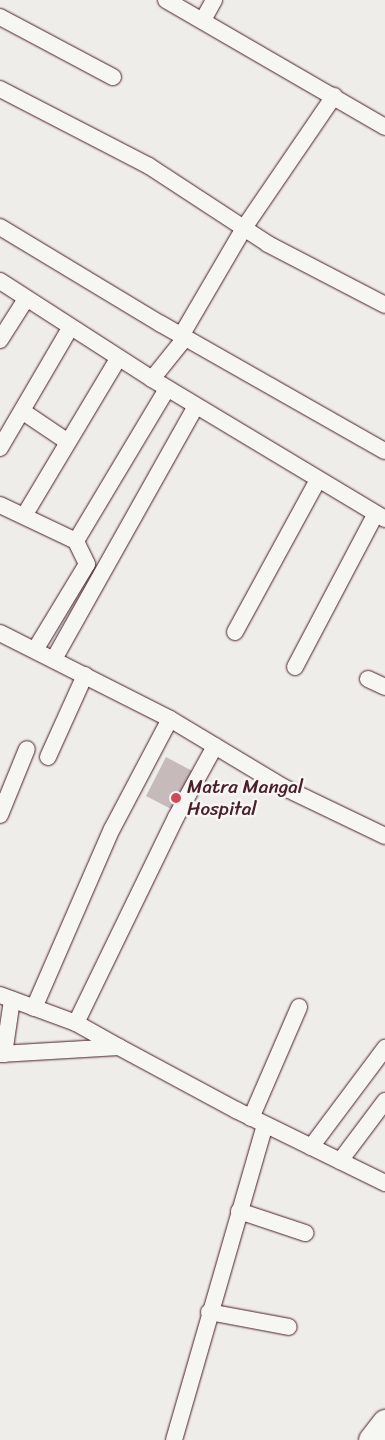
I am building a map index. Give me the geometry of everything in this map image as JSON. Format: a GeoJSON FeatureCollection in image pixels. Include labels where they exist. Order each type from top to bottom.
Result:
{"type":"FeatureCollection","features":[{"type":"Feature","properties":{"kind":"street"},"geometry":{"type":"LineString","coordinates":[[166,0],[385,127]]}},
{"type":"Feature","properties":{"kind":"street"},"geometry":{"type":"LineString","coordinates":[[203,20],[214,0]]}},
{"type":"Feature","properties":{"kind":"street"},"geometry":{"type":"LineString","coordinates":[[0,17],[113,77]]}},
{"type":"Feature","properties":{"kind":"street"},"geometry":{"type":"LineString","coordinates":[[0,89],[149,166],[244,228],[385,305]]}},
{"type":"Feature","properties":{"kind":"street"},"geometry":{"type":"LineString","coordinates":[[152,379],[183,337],[244,228],[334,96]]}},
{"type":"Feature","properties":{"kind":"street"},"geometry":{"type":"LineString","coordinates":[[0,227],[183,337],[385,451]]}},
{"type":"Feature","properties":{"kind":"street"},"geometry":{"type":"LineString","coordinates":[[0,282],[118,359],[380,517],[295,667]]}},
{"type":"Feature","properties":{"kind":"street"},"geometry":{"type":"LineString","coordinates":[[0,340],[26,299]]}},
{"type":"Feature","properties":{"kind":"street"},"geometry":{"type":"LineString","coordinates":[[0,448],[70,328]]}},
{"type":"Feature","properties":{"kind":"street"},"geometry":{"type":"LineString","coordinates":[[24,516],[118,359]]}},
{"type":"Feature","properties":{"kind":"street"},"geometry":{"type":"LineString","coordinates":[[76,541],[167,388]]}},
{"type":"Feature","properties":{"kind":"street"},"geometry":{"type":"LineString","coordinates":[[54,659],[196,406]]}},
{"type":"Feature","properties":{"kind":"street"},"geometry":{"type":"LineString","coordinates":[[22,411],[68,442]]}},
{"type":"Feature","properties":{"kind":"street"},"geometry":{"type":"LineString","coordinates":[[235,632],[318,480]]}},
{"type":"Feature","properties":{"kind":"street"},"geometry":{"type":"LineString","coordinates":[[0,505],[76,541],[87,564],[35,650]]}},
{"type":"Feature","properties":{"kind":"street"},"geometry":{"type":"LineString","coordinates":[[0,632],[170,718],[284,788],[385,836]]}},
{"type":"Feature","properties":{"kind":"street"},"geometry":{"type":"LineString","coordinates":[[48,757],[85,675]]}},
{"type":"Feature","properties":{"kind":"street"},"geometry":{"type":"LineString","coordinates":[[368,679],[385,687]]}},
{"type":"Feature","properties":{"kind":"street"},"geometry":{"type":"LineString","coordinates":[[34,1008],[112,829],[170,718]]}},
{"type":"Feature","properties":{"kind":"street"},"geometry":{"type":"LineString","coordinates":[[76,1023],[176,817],[215,746]]}},
{"type":"Feature","properties":{"kind":"street"},"geometry":{"type":"LineString","coordinates":[[0,815],[27,749]]}},
{"type":"Feature","properties":{"kind":"street"},"geometry":{"type":"LineString","coordinates":[[119,1047],[2,1054],[6,998],[76,1023],[258,1121],[385,1183]]}},
{"type":"Feature","properties":{"kind":"street"},"geometry":{"type":"LineString","coordinates":[[174,1440],[239,1211],[258,1121],[299,1007]]}},
{"type":"Feature","properties":{"kind":"street"},"geometry":{"type":"LineString","coordinates":[[311,1147],[385,1048]]}},
{"type":"Feature","properties":{"kind":"street"},"geometry":{"type":"LineString","coordinates":[[340,1161],[385,1100]]}},
{"type":"Feature","properties":{"kind":"street"},"geometry":{"type":"LineString","coordinates":[[239,1211],[305,1233]]}},
{"type":"Feature","properties":{"kind":"street"},"geometry":{"type":"LineString","coordinates":[[209,1312],[289,1327]]}},
{"type":"Feature","properties":{"kind":"street"},"geometry":{"type":"LineString","coordinates":[[371,1440],[385,1422]]}},
{"type":"Feature","properties":{"kind":"building"},"geometry":{"type":"Polygon","coordinates":[[[166,757],[196,773],[175,811],[146,796],[166,757]]]}},
{"type":"Feature","properties":{"kind":"place","name":"Matra Mangal Hospital"},"geometry":{"type":"Point","coordinates":[176,798]}}]}
